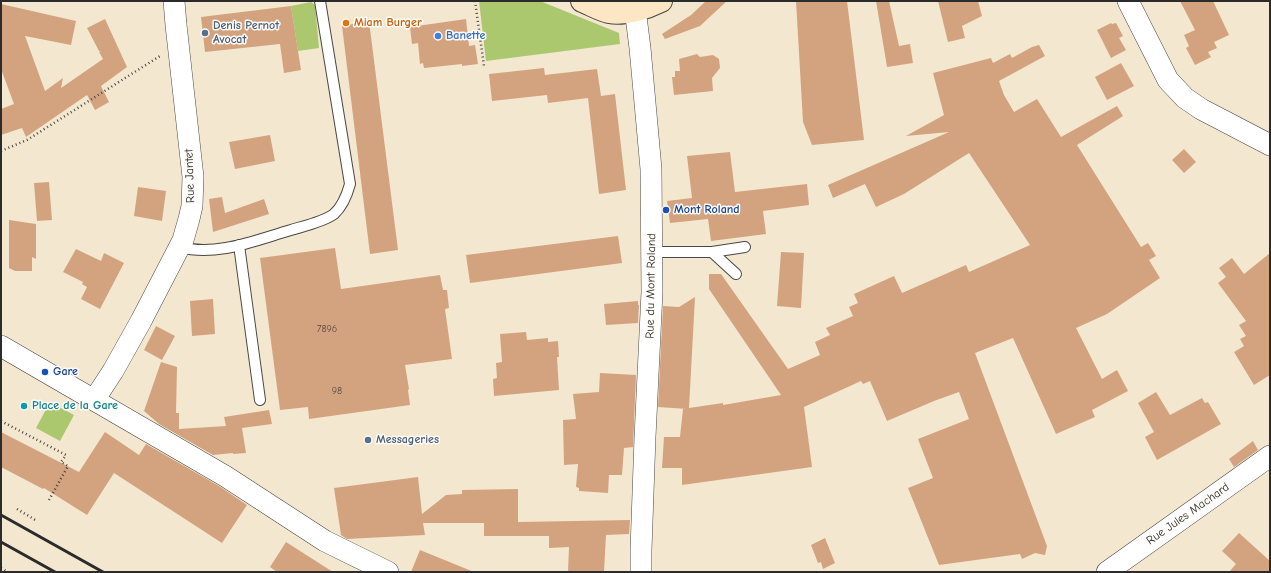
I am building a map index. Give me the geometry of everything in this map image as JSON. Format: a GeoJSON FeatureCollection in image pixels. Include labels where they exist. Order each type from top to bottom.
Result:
{"type":"FeatureCollection","features":[{"type":"Feature","properties":{"kind":"main road"},"geometry":{"type":"LineString","coordinates":[[582,1],[608,12],[618,12],[634,5],[649,7],[661,1]]}},
{"type":"Feature","properties":{"kind":"street","name":"Rue Jantet"},"geometry":{"type":"LineString","coordinates":[[94,400],[113,371],[180,247],[192,206],[193,177],[174,1]]}},
{"type":"Feature","properties":{"kind":"street"},"geometry":{"type":"LineString","coordinates":[[1128,1],[1168,80],[1185,98],[1201,109],[1270,144]]}},
{"type":"Feature","properties":{"kind":"street","name":"Rue du Mont Roland"},"geometry":{"type":"LineString","coordinates":[[634,5],[651,169],[652,292],[641,572]]}},
{"type":"Feature","properties":{"kind":"street"},"geometry":{"type":"LineString","coordinates":[[1,346],[225,476],[325,541],[388,572]]}},
{"type":"Feature","properties":{"kind":"street","name":"Rue Jules Machard"},"geometry":{"type":"LineString","coordinates":[[1107,572],[1270,456]]}},
{"type":"Feature","properties":{"kind":"lane"},"geometry":{"type":"LineString","coordinates":[[180,247],[191,250],[216,249],[239,245],[318,222],[334,214],[345,200],[350,184],[320,1]]}},
{"type":"Feature","properties":{"kind":"lane"},"geometry":{"type":"LineString","coordinates":[[239,245],[260,400]]}},
{"type":"Feature","properties":{"kind":"lane"},"geometry":{"type":"LineString","coordinates":[[652,252],[712,252],[745,247]]}},
{"type":"Feature","properties":{"kind":"lane"},"geometry":{"type":"LineString","coordinates":[[712,252],[736,274]]}},
{"type":"Feature","properties":{"kind":"path"},"geometry":{"type":"LineString","coordinates":[[475,1],[484,66]]}},
{"type":"Feature","properties":{"kind":"path"},"geometry":{"type":"LineString","coordinates":[[1,151],[27,140],[160,56]]}},
{"type":"Feature","properties":{"kind":"path"},"geometry":{"type":"LineString","coordinates":[[1,421],[66,455],[61,462],[68,466],[49,500]]}},
{"type":"Feature","properties":{"kind":"path"},"geometry":{"type":"LineString","coordinates":[[17,509],[37,521]]}},
{"type":"Feature","properties":{"kind":"path"},"geometry":{"type":"LineString","coordinates":[[1,568],[8,572]]}},
{"type":"Feature","properties":{"kind":"green space"},"geometry":{"type":"Polygon","coordinates":[[[479,1],[540,1],[619,33],[620,44],[486,61],[479,1]]]}},
{"type":"Feature","properties":{"kind":"green space"},"geometry":{"type":"Polygon","coordinates":[[[311,2],[315,5],[319,48],[298,51],[291,6],[311,2]]]}},
{"type":"Feature","properties":{"kind":"green space"},"geometry":{"type":"Polygon","coordinates":[[[50,402],[74,415],[60,441],[36,428],[50,402]]]}},
{"type":"Feature","properties":{"kind":"building"},"geometry":{"type":"Polygon","coordinates":[[[706,1],[727,1],[700,26],[665,39],[662,34],[691,15],[706,1]]]}},
{"type":"Feature","properties":{"kind":"building"},"geometry":{"type":"Polygon","coordinates":[[[796,1],[847,1],[864,140],[812,145],[803,122],[796,1]]]}},
{"type":"Feature","properties":{"kind":"building"},"geometry":{"type":"Polygon","coordinates":[[[876,1],[889,1],[899,46],[910,44],[913,63],[887,67],[876,1]]]}},
{"type":"Feature","properties":{"kind":"building"},"geometry":{"type":"Polygon","coordinates":[[[938,1],[978,1],[982,16],[962,26],[965,38],[948,42],[938,1]]]}},
{"type":"Feature","properties":{"kind":"building"},"geometry":{"type":"Polygon","coordinates":[[[1180,1],[1213,1],[1229,35],[1214,42],[1217,48],[1208,52],[1211,57],[1195,65],[1186,48],[1189,46],[1184,35],[1195,30],[1180,1]]]}},
{"type":"Feature","properties":{"kind":"building"},"geometry":{"type":"Polygon","coordinates":[[[1,4],[76,21],[71,45],[25,36],[45,91],[63,78],[61,88],[103,59],[99,52],[101,52],[99,51],[87,28],[105,19],[127,67],[101,86],[109,102],[95,110],[87,95],[26,137],[22,128],[1,135],[1,109],[14,104],[1,69],[1,4]]]}},
{"type":"Feature","properties":{"kind":"building"},"geometry":{"type":"Polygon","coordinates":[[[291,6],[301,70],[284,73],[280,44],[205,52],[201,17],[291,6]]]}},
{"type":"Feature","properties":{"kind":"building"},"geometry":{"type":"Polygon","coordinates":[[[466,19],[469,46],[475,45],[478,64],[424,68],[423,63],[420,64],[418,43],[412,44],[410,27],[466,19]]]}},
{"type":"Feature","properties":{"kind":"building"},"geometry":{"type":"Polygon","coordinates":[[[369,21],[398,250],[370,254],[342,26],[369,21]]]}},
{"type":"Feature","properties":{"kind":"building"},"geometry":{"type":"Polygon","coordinates":[[[1111,23],[1116,23],[1123,36],[1119,38],[1126,50],[1111,58],[1097,30],[1111,23]]]}},
{"type":"Feature","properties":{"kind":"building"},"geometry":{"type":"Polygon","coordinates":[[[1039,45],[1045,56],[999,81],[1004,95],[1014,112],[1037,99],[1061,137],[1117,106],[1123,116],[1077,145],[1141,247],[1148,243],[1156,256],[1149,260],[1160,278],[1107,314],[1076,328],[1102,379],[1117,370],[1128,391],[1092,410],[1095,417],[1056,434],[1013,338],[975,353],[1047,546],[1045,555],[1035,553],[1022,559],[1020,554],[939,565],[908,488],[933,478],[918,439],[969,419],[959,392],[887,421],[870,381],[863,384],[861,381],[804,407],[812,467],[682,485],[682,468],[662,468],[664,437],[680,437],[683,409],[687,409],[658,407],[663,306],[679,307],[695,297],[689,408],[723,403],[723,405],[781,395],[709,289],[709,274],[721,274],[788,369],[820,355],[815,342],[830,335],[826,328],[853,316],[849,307],[858,303],[854,294],[894,276],[902,293],[966,265],[969,272],[1030,245],[969,153],[904,194],[876,207],[865,184],[833,198],[828,185],[949,132],[906,136],[944,115],[933,73],[991,58],[993,63],[1010,54],[1012,58],[1032,47],[1039,45]]]}},
{"type":"Feature","properties":{"kind":"building"},"geometry":{"type":"Polygon","coordinates":[[[697,54],[700,57],[713,55],[719,59],[720,68],[712,78],[713,91],[674,95],[672,77],[675,77],[675,71],[680,71],[679,59],[697,54]]]}},
{"type":"Feature","properties":{"kind":"building"},"geometry":{"type":"Polygon","coordinates":[[[1121,63],[1134,86],[1107,100],[1095,77],[1121,63]]]}},
{"type":"Feature","properties":{"kind":"building"},"geometry":{"type":"Polygon","coordinates":[[[544,68],[545,75],[597,69],[601,96],[615,94],[626,190],[599,194],[588,98],[548,103],[547,95],[492,101],[489,74],[544,68]]]}},
{"type":"Feature","properties":{"kind":"building"},"geometry":{"type":"Polygon","coordinates":[[[270,135],[275,161],[235,169],[229,142],[270,135]]]}},
{"type":"Feature","properties":{"kind":"building"},"geometry":{"type":"Polygon","coordinates":[[[1184,149],[1196,162],[1184,173],[1172,160],[1184,149]]]}},
{"type":"Feature","properties":{"kind":"building"},"geometry":{"type":"Polygon","coordinates":[[[730,152],[735,192],[807,184],[809,205],[763,211],[766,234],[711,241],[708,219],[670,223],[667,201],[692,198],[687,156],[730,152]]]}},
{"type":"Feature","properties":{"kind":"building"},"geometry":{"type":"Polygon","coordinates":[[[49,182],[52,220],[37,221],[34,183],[49,182]]]}},
{"type":"Feature","properties":{"kind":"building"},"geometry":{"type":"Polygon","coordinates":[[[138,187],[166,191],[162,221],[134,216],[138,187]]]}},
{"type":"Feature","properties":{"kind":"building"},"geometry":{"type":"Polygon","coordinates":[[[222,197],[225,213],[264,199],[269,214],[213,232],[209,199],[222,197]]]}},
{"type":"Feature","properties":{"kind":"building"},"geometry":{"type":"Polygon","coordinates":[[[9,220],[36,224],[36,259],[32,257],[32,271],[15,271],[9,268],[9,220]]]}},
{"type":"Feature","properties":{"kind":"building"},"geometry":{"type":"Polygon","coordinates":[[[618,236],[622,263],[470,283],[466,255],[618,236]]]}},
{"type":"Feature","properties":{"kind":"building"},"geometry":{"type":"Polygon","coordinates":[[[335,248],[341,289],[440,275],[443,290],[447,290],[449,308],[445,309],[452,359],[405,365],[410,405],[309,419],[308,407],[280,410],[260,258],[335,248]]]}},
{"type":"Feature","properties":{"kind":"building"},"geometry":{"type":"Polygon","coordinates":[[[76,249],[101,261],[104,253],[124,263],[100,309],[81,299],[87,287],[82,284],[83,282],[63,272],[76,249]]]}},
{"type":"Feature","properties":{"kind":"building"},"geometry":{"type":"Polygon","coordinates":[[[781,252],[804,253],[801,308],[777,306],[781,252]]]}},
{"type":"Feature","properties":{"kind":"building"},"geometry":{"type":"Polygon","coordinates":[[[1270,253],[1270,375],[1254,385],[1234,352],[1244,346],[1240,339],[1246,336],[1239,325],[1246,321],[1218,283],[1226,277],[1219,268],[1232,258],[1244,274],[1270,253]]]}},
{"type":"Feature","properties":{"kind":"building"},"geometry":{"type":"Polygon","coordinates":[[[213,299],[215,334],[192,336],[190,301],[213,299]]]}},
{"type":"Feature","properties":{"kind":"building"},"geometry":{"type":"Polygon","coordinates":[[[638,301],[638,323],[606,325],[604,304],[638,301]]]}},
{"type":"Feature","properties":{"kind":"building"},"geometry":{"type":"Polygon","coordinates":[[[156,326],[175,336],[162,360],[144,350],[156,326]]]}},
{"type":"Feature","properties":{"kind":"building"},"geometry":{"type":"Polygon","coordinates":[[[526,332],[527,340],[548,338],[548,342],[558,341],[559,357],[557,357],[559,390],[494,396],[493,379],[497,378],[496,363],[502,362],[500,334],[526,332]]]}},
{"type":"Feature","properties":{"kind":"building"},"geometry":{"type":"Polygon","coordinates":[[[161,362],[177,367],[176,413],[179,413],[179,429],[226,426],[224,417],[269,410],[272,424],[242,428],[246,453],[213,455],[159,424],[144,411],[161,362]]]}},
{"type":"Feature","properties":{"kind":"building"},"geometry":{"type":"Polygon","coordinates":[[[600,373],[636,375],[633,447],[624,448],[622,475],[609,475],[608,493],[579,491],[579,488],[576,487],[578,464],[564,465],[563,420],[576,419],[573,394],[599,392],[600,373]]]}},
{"type":"Feature","properties":{"kind":"building"},"geometry":{"type":"Polygon","coordinates":[[[1156,392],[1170,415],[1202,398],[1205,403],[1208,402],[1221,424],[1157,460],[1145,437],[1154,432],[1138,403],[1156,392]]]}},
{"type":"Feature","properties":{"kind":"building"},"geometry":{"type":"Polygon","coordinates":[[[1,432],[79,472],[105,432],[139,455],[146,444],[219,486],[247,505],[222,543],[114,473],[87,515],[44,488],[43,489],[1,467],[1,432]]]}},
{"type":"Feature","properties":{"kind":"building"},"geometry":{"type":"Polygon","coordinates":[[[1253,441],[1258,450],[1234,467],[1229,459],[1253,441]]]}},
{"type":"Feature","properties":{"kind":"building"},"geometry":{"type":"Polygon","coordinates":[[[418,477],[422,514],[446,495],[462,494],[462,490],[518,489],[518,522],[630,520],[629,534],[606,535],[604,572],[568,572],[569,547],[549,548],[549,536],[484,536],[484,523],[423,523],[425,535],[347,539],[341,535],[334,488],[418,477]]]}},
{"type":"Feature","properties":{"kind":"building"},"geometry":{"type":"Polygon","coordinates":[[[1239,533],[1270,561],[1270,572],[1229,572],[1236,564],[1222,551],[1239,533]]]}},
{"type":"Feature","properties":{"kind":"building"},"geometry":{"type":"Polygon","coordinates":[[[825,538],[835,563],[823,569],[821,562],[818,563],[811,545],[825,538]]]}},
{"type":"Feature","properties":{"kind":"building"},"geometry":{"type":"Polygon","coordinates":[[[286,542],[333,572],[277,572],[270,567],[286,542]]]}},
{"type":"Feature","properties":{"kind":"building"},"geometry":{"type":"Polygon","coordinates":[[[420,550],[474,572],[411,572],[420,550]]]}},
{"type":"Feature","properties":{"kind":"railway"},"geometry":{"type":"LineString","coordinates":[[1,515],[103,572]]}},
{"type":"Feature","properties":{"kind":"railway"},"geometry":{"type":"LineString","coordinates":[[1,542],[55,572]]}},
{"type":"Feature","properties":{"kind":"place","name":"Miam Burger"},"geometry":{"type":"Point","coordinates":[346,23]}},
{"type":"Feature","properties":{"kind":"place","name":"Denis Pernot Avocat"},"geometry":{"type":"Point","coordinates":[205,33]}},
{"type":"Feature","properties":{"kind":"place","name":"Banette"},"geometry":{"type":"Point","coordinates":[438,36]}},
{"type":"Feature","properties":{"kind":"place","name":"Mont Roland"},"geometry":{"type":"Point","coordinates":[666,210]}},
{"type":"Feature","properties":{"kind":"place","name":"Gare"},"geometry":{"type":"Point","coordinates":[45,372]}},
{"type":"Feature","properties":{"kind":"place","name":"Place de la Gare"},"geometry":{"type":"Point","coordinates":[24,406]}},
{"type":"Feature","properties":{"kind":"place","name":"Messageries"},"geometry":{"type":"Point","coordinates":[368,440]}}]}
